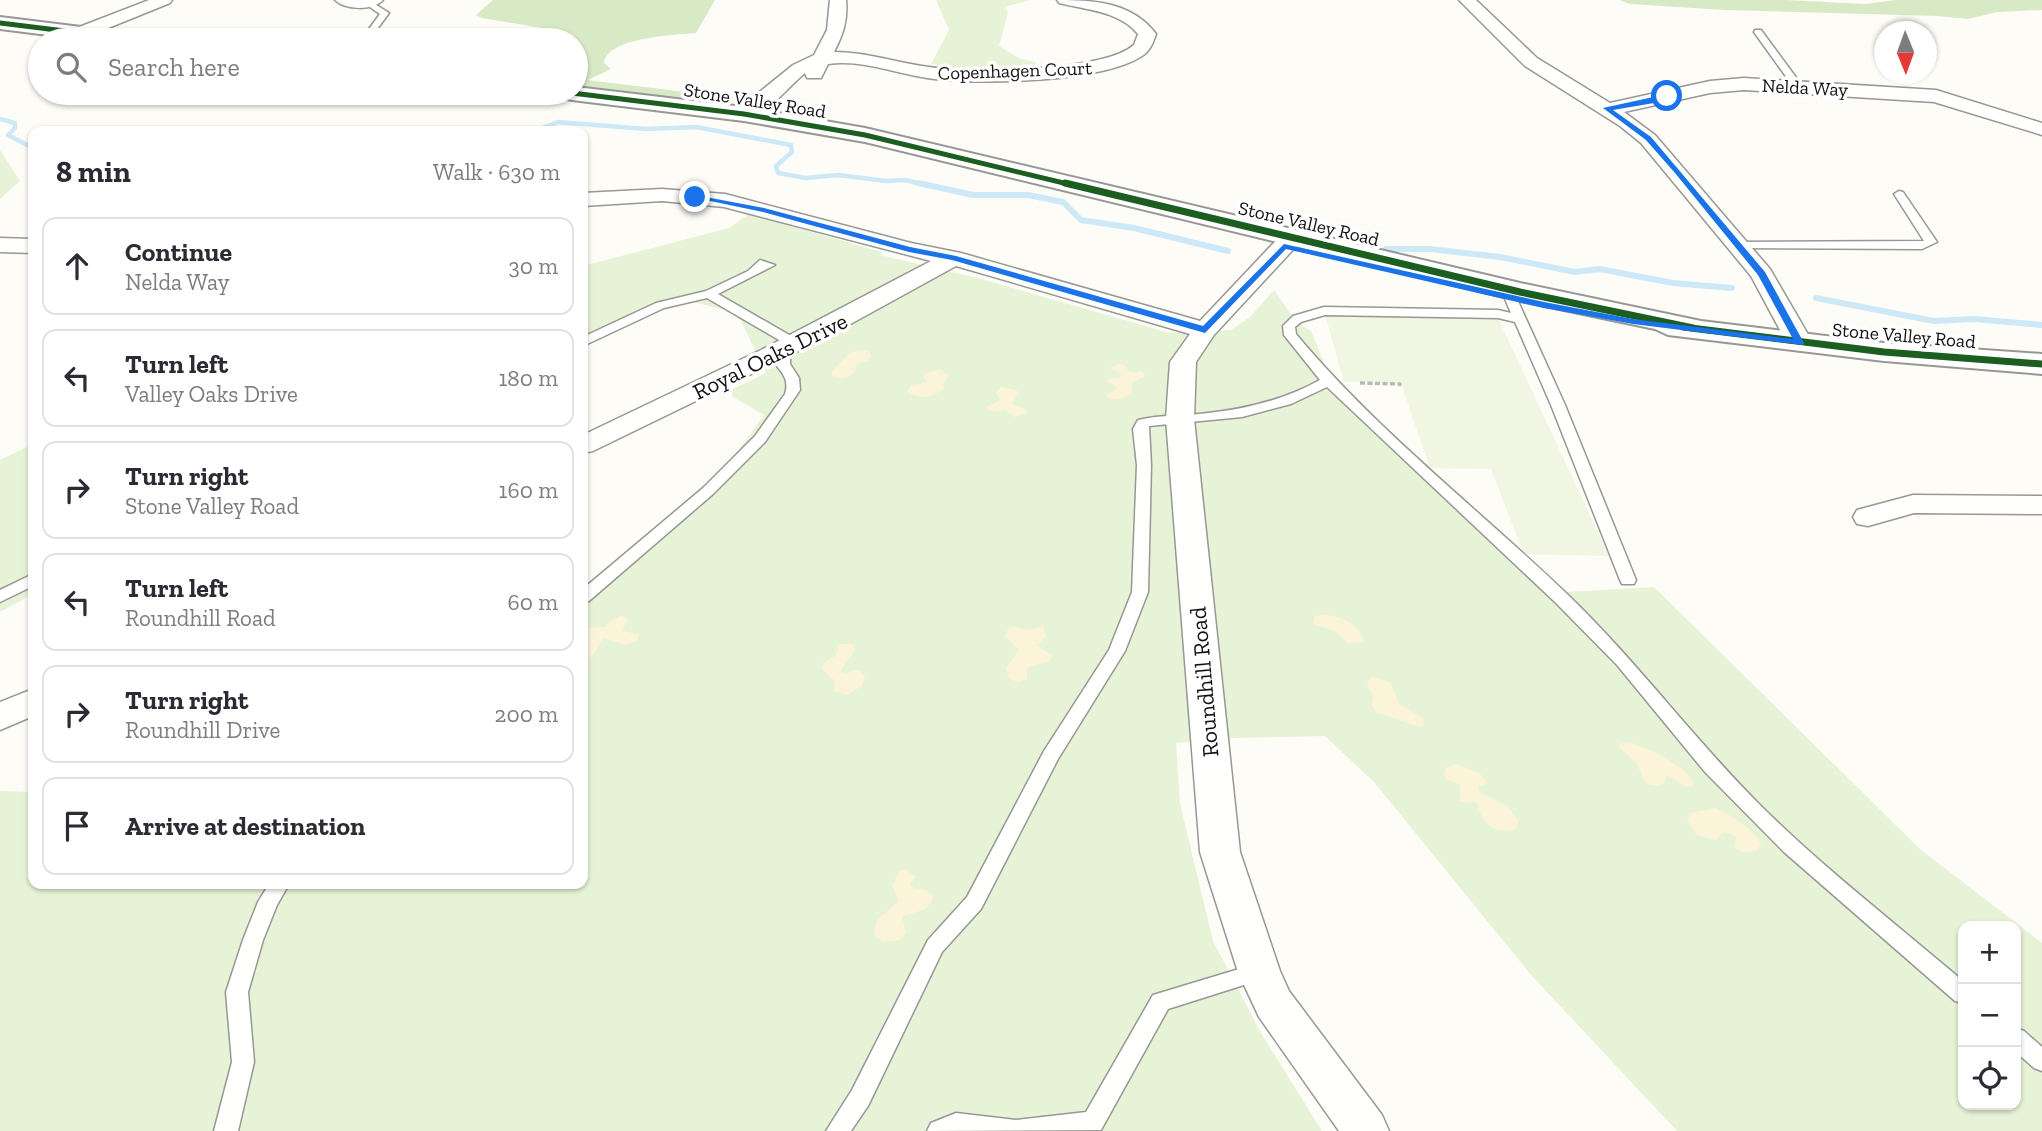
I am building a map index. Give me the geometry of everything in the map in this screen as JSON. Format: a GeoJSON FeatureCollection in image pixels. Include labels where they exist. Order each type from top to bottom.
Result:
{"type":"FeatureCollection","features":[{"type":"Feature","properties":{"kind":"street"},"geometry":{"type":"LineString","coordinates":[[93,28],[164,0]]}},
{"type":"Feature","properties":{"kind":"street"},"geometry":{"type":"LineString","coordinates":[[343,0],[372,1]]}},
{"type":"Feature","properties":{"kind":"street"},"geometry":{"type":"LineString","coordinates":[[774,119],[778,110],[814,74],[820,59],[835,37],[838,0]]}},
{"type":"Feature","properties":{"kind":"street","name":"Copenhagen Court"},"geometry":{"type":"LineString","coordinates":[[820,59],[874,61],[932,73],[1060,71],[1102,67],[1136,53],[1144,45],[1147,34],[1132,18],[1065,0]]}},
{"type":"Feature","properties":{"kind":"street"},"geometry":{"type":"LineString","coordinates":[[1467,0],[1531,62],[1607,108],[1648,139],[1762,274],[1800,343]]}},
{"type":"Feature","properties":{"kind":"street"},"geometry":{"type":"LineString","coordinates":[[0,23],[40,28]]}},
{"type":"Feature","properties":{"kind":"street"},"geometry":{"type":"LineString","coordinates":[[744,114],[759,107],[796,72],[820,59]]}},
{"type":"Feature","properties":{"kind":"street","name":"Nelda Way"},"geometry":{"type":"LineString","coordinates":[[1607,108],[1654,101],[1710,87],[1744,84],[1936,96],[2042,130]]}},
{"type":"Feature","properties":{"kind":"street","name":"Stone Valley Road"},"geometry":{"type":"LineString","coordinates":[[588,95],[774,119],[865,135],[985,162],[1289,241],[1515,309],[1693,328],[1800,343],[2042,364]]}},
{"type":"Feature","properties":{"kind":"street"},"geometry":{"type":"LineString","coordinates":[[588,200],[662,195],[725,201],[909,250],[953,258],[1205,330]]}},
{"type":"Feature","properties":{"kind":"street","name":"Stone Valley Road"},"geometry":{"type":"LineString","coordinates":[[1289,241],[1693,328]]}},
{"type":"Feature","properties":{"kind":"street","name":"Roundhill Road"},"geometry":{"type":"LineString","coordinates":[[1289,241],[1205,330],[1183,362],[1180,419],[1220,852],[1259,972],[1274,1003],[1366,1131]]}},
{"type":"Feature","properties":{"kind":"street"},"geometry":{"type":"LineString","coordinates":[[0,245],[28,246]]}},
{"type":"Feature","properties":{"kind":"street","name":"Royal Oaks Drive"},"geometry":{"type":"LineString","coordinates":[[588,443],[785,351],[868,308],[953,258]]}},
{"type":"Feature","properties":{"kind":"street"},"geometry":{"type":"LineString","coordinates":[[1868,517],[1913,503],[2042,505]]}},
{"type":"Feature","properties":{"kind":"street"},"geometry":{"type":"LineString","coordinates":[[0,717],[28,703]]}},
{"type":"Feature","properties":{"kind":"lane"},"geometry":{"type":"LineString","coordinates":[[372,1],[385,13],[374,28]]}},
{"type":"Feature","properties":{"kind":"lane"},"geometry":{"type":"LineString","coordinates":[[1758,32],[1798,87]]}},
{"type":"Feature","properties":{"kind":"lane"},"geometry":{"type":"LineString","coordinates":[[1738,245],[1922,246],[1931,242],[1899,194]]}},
{"type":"Feature","properties":{"kind":"lane"},"geometry":{"type":"LineString","coordinates":[[588,340],[665,304],[692,295],[709,294],[752,272]]}},
{"type":"Feature","properties":{"kind":"lane"},"geometry":{"type":"LineString","coordinates":[[588,593],[708,491],[760,439],[795,388],[792,376],[783,365],[786,339],[709,294]]}},
{"type":"Feature","properties":{"kind":"lane"},"geometry":{"type":"LineString","coordinates":[[1628,580],[1558,405],[1515,309],[1498,314],[1324,311],[1297,319],[1289,326],[1290,335],[1330,383],[1388,440],[1562,599],[1622,661],[1756,813],[1791,847],[1958,990]]}},
{"type":"Feature","properties":{"kind":"lane"},"geometry":{"type":"LineString","coordinates":[[838,1131],[859,1098],[935,946],[974,903],[1050,756],[1080,704],[1117,651],[1140,592],[1144,465],[1140,429],[1143,423],[1219,418],[1254,411],[1289,402],[1330,383]]}},
{"type":"Feature","properties":{"kind":"lane"},"geometry":{"type":"LineString","coordinates":[[0,597],[28,582]]}},
{"type":"Feature","properties":{"kind":"lane"},"geometry":{"type":"LineString","coordinates":[[226,1131],[243,1062],[237,992],[253,940],[276,889]]}},
{"type":"Feature","properties":{"kind":"lane"},"geometry":{"type":"LineString","coordinates":[[939,1131],[956,1124],[1016,1130],[1093,1122],[1161,1002],[1259,972]]}},
{"type":"Feature","properties":{"kind":"lane"},"geometry":{"type":"LineString","coordinates":[[2021,1042],[2042,1061]]}},
{"type":"Feature","properties":{"kind":"path"},"geometry":{"type":"LineString","coordinates":[[1330,383],[1400,384],[1399,386]]}},
{"type":"Feature","properties":{"kind":"green space"},"geometry":{"type":"Polygon","coordinates":[[[493,0],[715,0],[696,33],[643,39],[617,48],[608,54],[604,63],[611,69],[588,80],[588,28],[542,28],[476,15],[493,0]]]}},
{"type":"Feature","properties":{"kind":"green space"},"geometry":{"type":"Polygon","coordinates":[[[936,0],[1030,0],[1005,7],[1008,13],[999,46],[1019,58],[1035,62],[1038,66],[963,69],[931,64],[949,30],[936,0]]]}},
{"type":"Feature","properties":{"kind":"green space"},"geometry":{"type":"Polygon","coordinates":[[[1620,0],[1786,0],[1866,4],[1895,0],[2042,0],[2042,10],[1997,12],[1968,19],[1725,10],[1630,4],[1620,0]]]}},
{"type":"Feature","properties":{"kind":"green space"},"geometry":{"type":"Polygon","coordinates":[[[588,80],[725,97],[717,103],[588,87],[588,80]]]}},
{"type":"Feature","properties":{"kind":"green space"},"geometry":{"type":"Polygon","coordinates":[[[0,150],[20,181],[0,199],[0,150]]]}},
{"type":"Feature","properties":{"kind":"green space"},"geometry":{"type":"Polygon","coordinates":[[[749,214],[882,252],[880,255],[978,278],[1170,333],[1231,330],[1250,317],[1274,290],[1294,318],[1311,331],[1330,377],[1489,531],[1566,592],[1654,587],[1920,849],[2013,921],[1958,921],[1958,1110],[2021,1110],[2021,927],[2042,943],[2042,1131],[1677,1131],[1532,976],[1374,782],[1325,736],[1234,738],[1176,743],[1180,803],[1213,941],[1261,1033],[1322,1131],[0,1131],[0,791],[28,792],[28,889],[588,889],[588,582],[700,503],[764,415],[733,397],[731,390],[766,373],[737,313],[686,300],[588,342],[588,265],[729,228],[749,214]]]}},
{"type":"Feature","properties":{"kind":"green space"},"geometry":{"type":"Polygon","coordinates":[[[1325,314],[1497,316],[1609,556],[1524,554],[1491,469],[1430,468],[1401,383],[1344,382],[1325,314]]]}},
{"type":"Feature","properties":{"kind":"green space"},"geometry":{"type":"Polygon","coordinates":[[[28,446],[28,597],[0,612],[0,460],[28,446]]]}},
{"type":"Feature","properties":{"kind":"sand"},"geometry":{"type":"Polygon","coordinates":[[[861,350],[870,352],[871,356],[867,361],[856,364],[854,373],[842,378],[832,375],[832,371],[850,353],[861,350]]]}},
{"type":"Feature","properties":{"kind":"sand"},"geometry":{"type":"Polygon","coordinates":[[[1118,364],[1124,365],[1132,373],[1142,371],[1145,376],[1132,383],[1132,394],[1118,399],[1108,398],[1107,394],[1118,388],[1107,381],[1121,377],[1121,374],[1111,369],[1118,364]]]}},
{"type":"Feature","properties":{"kind":"sand"},"geometry":{"type":"Polygon","coordinates":[[[940,369],[949,376],[940,391],[921,397],[907,391],[911,385],[926,383],[923,374],[940,369]]]}},
{"type":"Feature","properties":{"kind":"sand"},"geometry":{"type":"Polygon","coordinates":[[[1001,387],[1018,392],[1012,404],[1027,409],[1026,414],[1014,417],[1006,410],[993,411],[986,407],[1000,400],[996,392],[1001,387]]]}},
{"type":"Feature","properties":{"kind":"sand"},"geometry":{"type":"Polygon","coordinates":[[[1325,615],[1349,622],[1358,630],[1364,642],[1347,643],[1335,631],[1313,624],[1315,616],[1325,615]]]}},
{"type":"Feature","properties":{"kind":"sand"},"geometry":{"type":"Polygon","coordinates":[[[626,617],[627,622],[621,631],[638,634],[638,640],[626,645],[604,638],[588,657],[588,629],[606,627],[611,620],[626,617]]]}},
{"type":"Feature","properties":{"kind":"sand"},"geometry":{"type":"Polygon","coordinates":[[[1015,626],[1025,630],[1043,627],[1046,636],[1037,646],[1053,655],[1048,662],[1027,667],[1027,679],[1019,683],[1009,678],[1006,668],[1019,650],[1005,635],[1009,628],[1015,626]]]}},
{"type":"Feature","properties":{"kind":"sand"},"geometry":{"type":"Polygon","coordinates":[[[840,644],[852,644],[855,650],[840,671],[845,673],[859,670],[865,677],[862,686],[847,695],[835,691],[834,680],[822,669],[823,663],[835,656],[840,644]]]}},
{"type":"Feature","properties":{"kind":"sand"},"geometry":{"type":"Polygon","coordinates":[[[1373,677],[1390,682],[1400,705],[1423,718],[1424,726],[1416,726],[1376,712],[1371,703],[1374,696],[1367,685],[1373,677]]]}},
{"type":"Feature","properties":{"kind":"sand"},"geometry":{"type":"Polygon","coordinates":[[[1627,742],[1677,765],[1692,779],[1694,786],[1686,787],[1669,776],[1666,776],[1664,783],[1648,784],[1639,767],[1619,747],[1627,742]]]}},
{"type":"Feature","properties":{"kind":"sand"},"geometry":{"type":"Polygon","coordinates":[[[1456,764],[1479,773],[1488,783],[1478,786],[1479,792],[1507,806],[1519,821],[1516,829],[1495,829],[1485,822],[1477,802],[1467,803],[1460,800],[1460,785],[1447,780],[1444,774],[1446,768],[1456,764]]]}},
{"type":"Feature","properties":{"kind":"sand"},"geometry":{"type":"Polygon","coordinates":[[[1715,808],[1734,818],[1759,839],[1761,843],[1757,850],[1741,852],[1734,846],[1737,837],[1725,832],[1715,840],[1697,835],[1687,820],[1690,813],[1715,808]]]}},
{"type":"Feature","properties":{"kind":"sand"},"geometry":{"type":"Polygon","coordinates":[[[905,869],[916,877],[910,884],[913,888],[926,890],[933,896],[925,909],[902,917],[906,932],[901,940],[883,942],[874,935],[877,920],[899,901],[892,885],[900,871],[905,869]]]}},
{"type":"Feature","properties":{"kind":"waterway"},"geometry":{"type":"LineString","coordinates":[[0,119],[15,123],[15,128],[8,135],[28,145]]}},
{"type":"Feature","properties":{"kind":"waterway"},"geometry":{"type":"LineString","coordinates":[[547,126],[558,122],[646,129],[696,127],[791,145],[792,152],[776,166],[778,173],[806,178],[838,175],[886,181],[905,180],[926,185]]}},
{"type":"Feature","properties":{"kind":"waterway"},"geometry":{"type":"LineString","coordinates":[[918,183],[973,195],[1028,195],[1063,202],[1081,220],[1134,228],[1228,251]]}},
{"type":"Feature","properties":{"kind":"waterway"},"geometry":{"type":"LineString","coordinates":[[1386,249],[1430,249],[1500,257],[1575,272],[1600,269],[1673,283],[1732,288]]}},
{"type":"Feature","properties":{"kind":"waterway"},"geometry":{"type":"LineString","coordinates":[[1816,298],[1934,321],[1974,319],[2042,325]]}},
{"type":"Feature","properties":{"kind":"cycle path"},"geometry":{"type":"LineString","coordinates":[[0,23],[41,28]]}},
{"type":"Feature","properties":{"kind":"cycle path"},"geometry":{"type":"LineString","coordinates":[[588,95],[744,114],[865,135],[1520,292],[1693,328]]}},
{"type":"Feature","properties":{"kind":"cycle path"},"geometry":{"type":"LineString","coordinates":[[1683,327],[1884,352],[2042,364]]}},
{"type":"Feature","properties":{"kind":"route"},"geometry":{"type":"LineString","coordinates":[[695,197],[764,210],[909,250],[953,258],[1205,330],[1284,246],[1511,299],[1633,321],[1800,343],[1762,274],[1648,139],[1607,108],[1654,101],[1667,96]]}}]}
